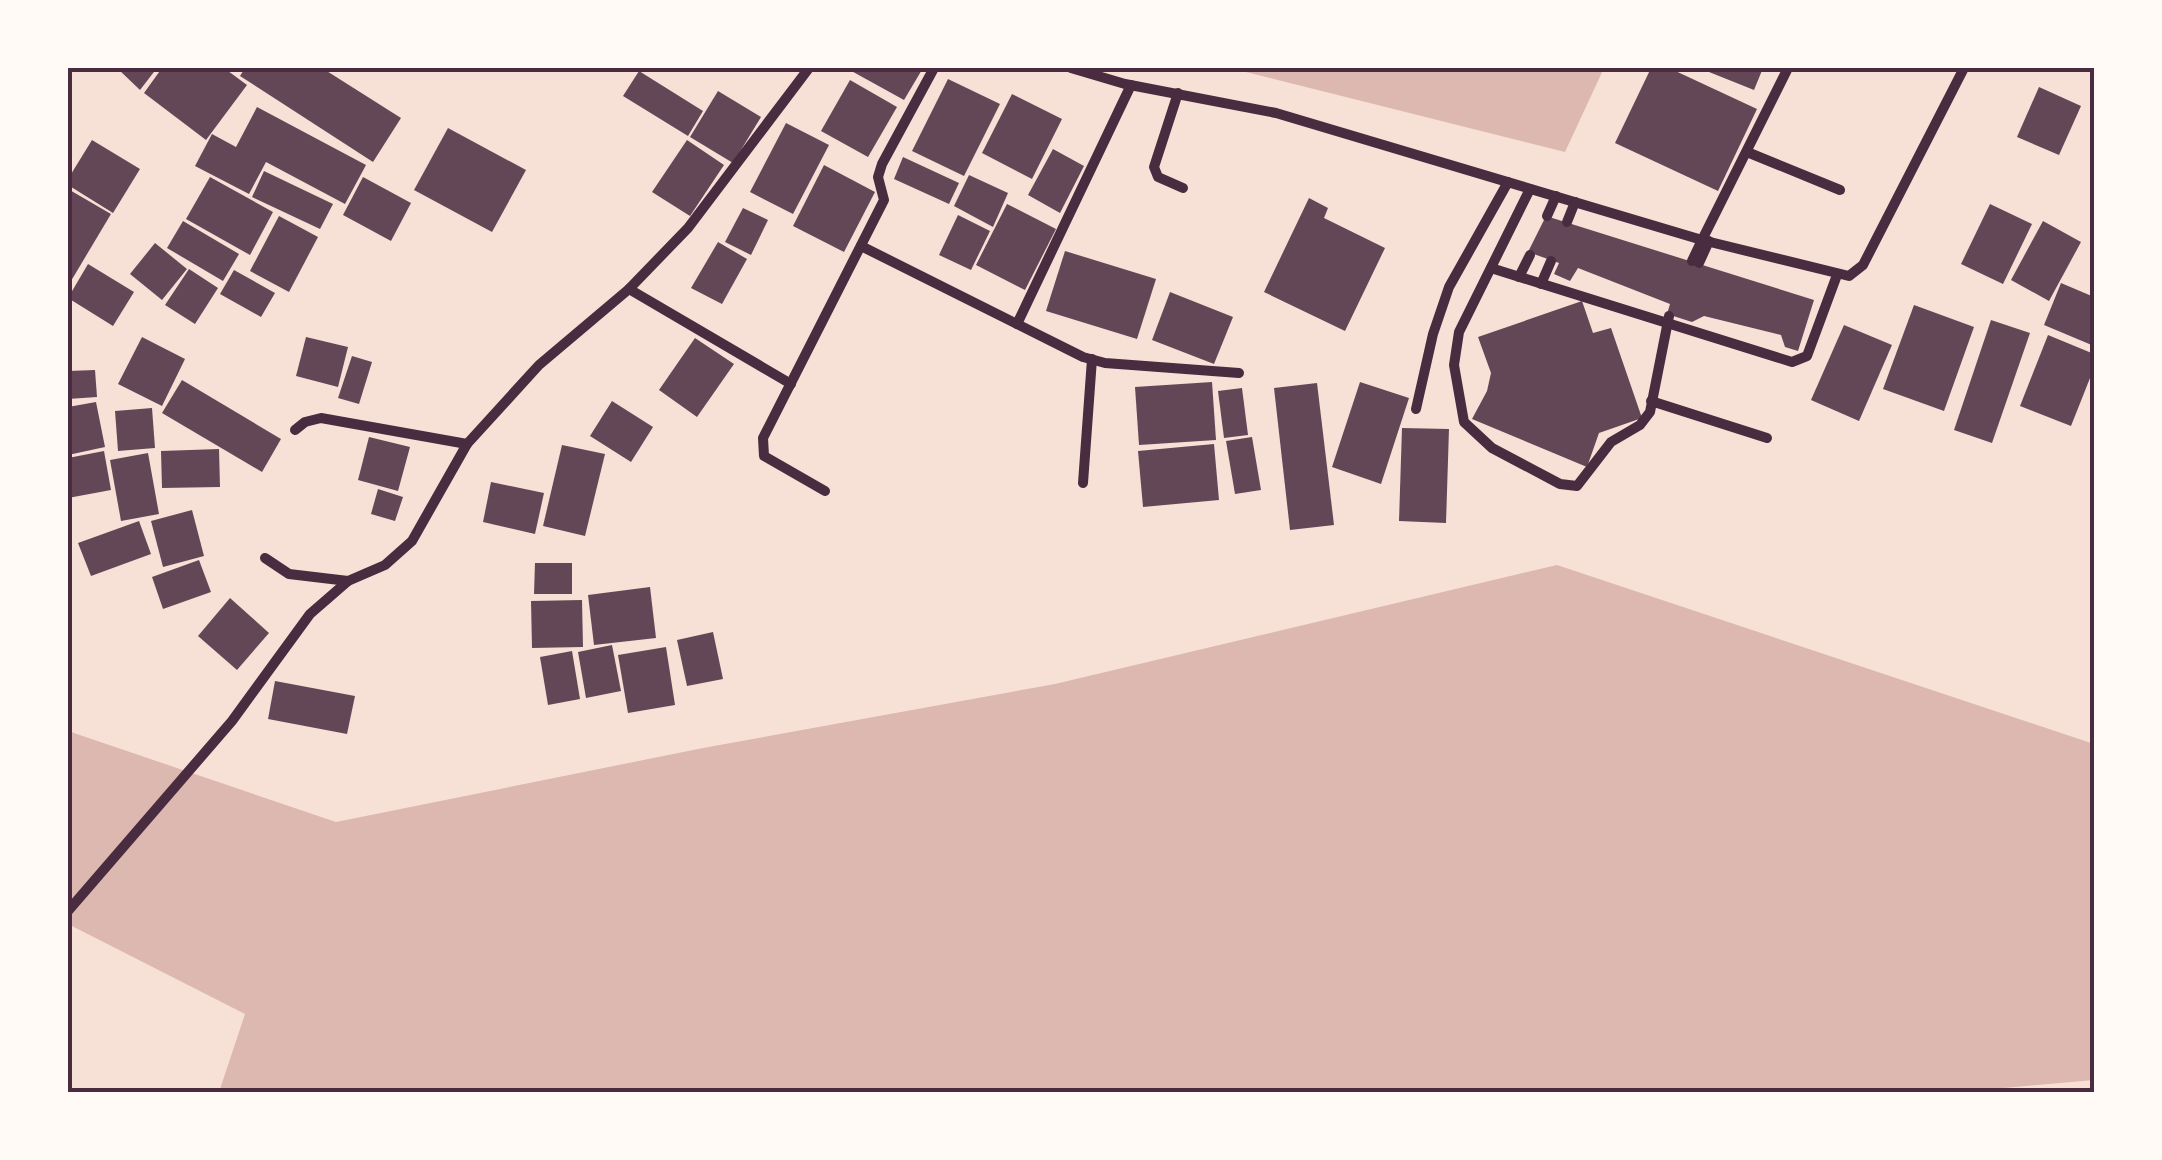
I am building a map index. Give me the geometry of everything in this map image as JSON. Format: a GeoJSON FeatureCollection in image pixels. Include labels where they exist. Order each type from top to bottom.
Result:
{"type":"FeatureCollection","features":[{"type":"Feature","properties":{"kind":"street"},"geometry":{"type":"LineString","coordinates":[[68,911],[232,721],[310,614],[348,580],[385,565],[412,541],[467,444],[538,365],[629,289],[688,228],[809,68]]}},
{"type":"Feature","properties":{"kind":"street"},"geometry":{"type":"LineString","coordinates":[[825,491],[764,456],[763,438],[884,200],[878,176],[882,164],[934,68]]}},
{"type":"Feature","properties":{"kind":"street"},"geometry":{"type":"LineString","coordinates":[[1071,68],[1131,85],[1276,112],[1705,240],[1849,276],[1862,265],[1964,68]]}},
{"type":"Feature","properties":{"kind":"street"},"geometry":{"type":"LineString","coordinates":[[1696,262],[1788,68]]}},
{"type":"Feature","properties":{"kind":"street"},"geometry":{"type":"LineString","coordinates":[[1017,324],[1131,85]]}},
{"type":"Feature","properties":{"kind":"street"},"geometry":{"type":"LineString","coordinates":[[1178,94],[1154,167],[1158,177],[1183,188]]}},
{"type":"Feature","properties":{"kind":"street"},"geometry":{"type":"LineString","coordinates":[[1747,152],[1840,190]]}},
{"type":"Feature","properties":{"kind":"street"},"geometry":{"type":"LineString","coordinates":[[1416,408],[1433,334],[1449,287],[1508,182]]}},
{"type":"Feature","properties":{"kind":"street"},"geometry":{"type":"LineString","coordinates":[[1530,188],[1459,332],[1454,366],[1464,422],[1492,448],[1560,484],[1578,486],[1611,442],[1640,426],[1650,412],[1670,320]]}},
{"type":"Feature","properties":{"kind":"street"},"geometry":{"type":"LineString","coordinates":[[1547,216],[1556,196]]}},
{"type":"Feature","properties":{"kind":"street"},"geometry":{"type":"LineString","coordinates":[[1567,222],[1575,202]]}},
{"type":"Feature","properties":{"kind":"street"},"geometry":{"type":"LineString","coordinates":[[860,246],[1092,359],[1239,373]]}},
{"type":"Feature","properties":{"kind":"street"},"geometry":{"type":"LineString","coordinates":[[1519,277],[1530,255]]}},
{"type":"Feature","properties":{"kind":"street"},"geometry":{"type":"LineString","coordinates":[[1541,284],[1551,261]]}},
{"type":"Feature","properties":{"kind":"street"},"geometry":{"type":"LineString","coordinates":[[1491,268],[1670,320],[1792,362],[1807,356],[1837,275]]}},
{"type":"Feature","properties":{"kind":"street"},"geometry":{"type":"LineString","coordinates":[[629,289],[791,384]]}},
{"type":"Feature","properties":{"kind":"street"},"geometry":{"type":"LineString","coordinates":[[1083,483],[1092,359]]}},
{"type":"Feature","properties":{"kind":"street"},"geometry":{"type":"LineString","coordinates":[[1651,401],[1767,438]]}},
{"type":"Feature","properties":{"kind":"street"},"geometry":{"type":"LineString","coordinates":[[295,430],[304,422],[321,418],[467,444]]}},
{"type":"Feature","properties":{"kind":"street"},"geometry":{"type":"LineString","coordinates":[[264,558],[289,574],[348,580]]}},
{"type":"Feature","properties":{"kind":"shaded area"},"geometry":{"type":"Polygon","coordinates":[[[1230,68],[1604,68],[1565,152],[1230,68]]]}},
{"type":"Feature","properties":{"kind":"shaded area"},"geometry":{"type":"Polygon","coordinates":[[[1557,565],[2094,744],[2094,1080],[1960,1092],[219,1092],[245,1014],[68,924],[68,731],[336,822],[703,748],[1055,684],[1557,565]]]}},
{"type":"Feature","properties":{"kind":"building"},"geometry":{"type":"Polygon","coordinates":[[[117,68],[157,68],[140,90],[117,68]]]}},
{"type":"Feature","properties":{"kind":"building"},"geometry":{"type":"Polygon","coordinates":[[[162,68],[224,68],[247,85],[206,140],[144,93],[162,68]]]}},
{"type":"Feature","properties":{"kind":"building"},"geometry":{"type":"Polygon","coordinates":[[[245,68],[322,68],[401,118],[373,162],[240,76],[245,68]]]}},
{"type":"Feature","properties":{"kind":"building"},"geometry":{"type":"Polygon","coordinates":[[[846,68],[923,68],[904,100],[846,68]]]}},
{"type":"Feature","properties":{"kind":"building"},"geometry":{"type":"Polygon","coordinates":[[[1651,68],[1669,68],[1757,109],[1718,191],[1615,143],[1651,68]]]}},
{"type":"Feature","properties":{"kind":"building"},"geometry":{"type":"Polygon","coordinates":[[[1699,68],[1763,68],[1754,90],[1699,68]]]}},
{"type":"Feature","properties":{"kind":"building"},"geometry":{"type":"Polygon","coordinates":[[[639,71],[703,111],[688,136],[623,96],[639,71]]]}},
{"type":"Feature","properties":{"kind":"building"},"geometry":{"type":"Polygon","coordinates":[[[948,79],[1000,104],[964,176],[912,151],[948,79]]]}},
{"type":"Feature","properties":{"kind":"building"},"geometry":{"type":"Polygon","coordinates":[[[850,80],[897,107],[868,157],[821,131],[850,80]]]}},
{"type":"Feature","properties":{"kind":"building"},"geometry":{"type":"Polygon","coordinates":[[[2039,87],[2081,106],[2059,155],[2017,137],[2039,87]]]}},
{"type":"Feature","properties":{"kind":"building"},"geometry":{"type":"Polygon","coordinates":[[[718,91],[761,117],[733,163],[690,137],[718,91]]]}},
{"type":"Feature","properties":{"kind":"building"},"geometry":{"type":"Polygon","coordinates":[[[1012,94],[1062,119],[1032,179],[982,153],[1012,94]]]}},
{"type":"Feature","properties":{"kind":"building"},"geometry":{"type":"Polygon","coordinates":[[[257,107],[366,165],[345,204],[266,162],[249,194],[195,166],[212,134],[236,147],[257,107]]]}},
{"type":"Feature","properties":{"kind":"building"},"geometry":{"type":"Polygon","coordinates":[[[786,123],[829,145],[793,214],[750,192],[786,123]]]}},
{"type":"Feature","properties":{"kind":"building"},"geometry":{"type":"Polygon","coordinates":[[[448,128],[526,170],[492,232],[414,190],[448,128]]]}},
{"type":"Feature","properties":{"kind":"building"},"geometry":{"type":"Polygon","coordinates":[[[92,140],[140,169],[113,213],[68,185],[92,140]]]}},
{"type":"Feature","properties":{"kind":"building"},"geometry":{"type":"Polygon","coordinates":[[[687,140],[724,165],[690,216],[652,192],[687,140]]]}},
{"type":"Feature","properties":{"kind":"building"},"geometry":{"type":"Polygon","coordinates":[[[1053,149],[1084,166],[1060,213],[1028,195],[1053,149]]]}},
{"type":"Feature","properties":{"kind":"building"},"geometry":{"type":"Polygon","coordinates":[[[903,157],[959,183],[949,204],[894,179],[903,157]]]}},
{"type":"Feature","properties":{"kind":"building"},"geometry":{"type":"Polygon","coordinates":[[[824,165],[875,192],[844,252],[793,226],[824,165]]]}},
{"type":"Feature","properties":{"kind":"building"},"geometry":{"type":"Polygon","coordinates":[[[264,171],[333,204],[320,229],[252,197],[264,171]]]}},
{"type":"Feature","properties":{"kind":"building"},"geometry":{"type":"Polygon","coordinates":[[[969,175],[1008,193],[993,227],[954,206],[969,175]]]}},
{"type":"Feature","properties":{"kind":"building"},"geometry":{"type":"Polygon","coordinates":[[[210,177],[273,212],[250,255],[186,219],[210,177]]]}},
{"type":"Feature","properties":{"kind":"building"},"geometry":{"type":"Polygon","coordinates":[[[363,177],[411,203],[391,241],[343,215],[363,177]]]}},
{"type":"Feature","properties":{"kind":"building"},"geometry":{"type":"Polygon","coordinates":[[[68,189],[111,214],[68,286],[68,189]]]}},
{"type":"Feature","properties":{"kind":"building"},"geometry":{"type":"Polygon","coordinates":[[[1309,198],[1328,208],[1324,218],[1385,248],[1345,331],[1264,292],[1309,198]]]}},
{"type":"Feature","properties":{"kind":"building"},"geometry":{"type":"Polygon","coordinates":[[[1007,204],[1056,229],[1025,290],[976,265],[1007,204]]]}},
{"type":"Feature","properties":{"kind":"building"},"geometry":{"type":"Polygon","coordinates":[[[1990,204],[2032,224],[2003,284],[1961,264],[1990,204]]]}},
{"type":"Feature","properties":{"kind":"building"},"geometry":{"type":"Polygon","coordinates":[[[743,208],[768,220],[751,255],[725,242],[743,208]]]}},
{"type":"Feature","properties":{"kind":"building"},"geometry":{"type":"Polygon","coordinates":[[[958,215],[990,231],[971,270],[939,255],[958,215]]]}},
{"type":"Feature","properties":{"kind":"building"},"geometry":{"type":"Polygon","coordinates":[[[279,216],[318,237],[289,292],[250,271],[279,216]]]}},
{"type":"Feature","properties":{"kind":"building"},"geometry":{"type":"Polygon","coordinates":[[[1546,216],[1814,300],[1798,351],[1785,347],[1781,335],[1704,316],[1692,322],[1667,314],[1670,304],[1578,268],[1570,281],[1554,274],[1559,263],[1528,252],[1546,216]]]}},
{"type":"Feature","properties":{"kind":"building"},"geometry":{"type":"Polygon","coordinates":[[[183,221],[239,254],[223,281],[167,248],[183,221]]]}},
{"type":"Feature","properties":{"kind":"building"},"geometry":{"type":"Polygon","coordinates":[[[2043,221],[2081,242],[2049,301],[2011,280],[2043,221]]]}},
{"type":"Feature","properties":{"kind":"building"},"geometry":{"type":"Polygon","coordinates":[[[718,242],[747,259],[722,304],[691,288],[718,242]]]}},
{"type":"Feature","properties":{"kind":"building"},"geometry":{"type":"Polygon","coordinates":[[[155,243],[187,269],[162,300],[130,274],[155,243]]]}},
{"type":"Feature","properties":{"kind":"building"},"geometry":{"type":"Polygon","coordinates":[[[1065,251],[1156,279],[1137,339],[1046,311],[1065,251]]]}},
{"type":"Feature","properties":{"kind":"building"},"geometry":{"type":"Polygon","coordinates":[[[88,264],[134,292],[113,326],[68,298],[88,264]]]}},
{"type":"Feature","properties":{"kind":"building"},"geometry":{"type":"Polygon","coordinates":[[[189,269],[218,288],[195,324],[165,305],[189,269]]]}},
{"type":"Feature","properties":{"kind":"building"},"geometry":{"type":"Polygon","coordinates":[[[234,270],[275,293],[261,317],[220,294],[234,270]]]}},
{"type":"Feature","properties":{"kind":"building"},"geometry":{"type":"Polygon","coordinates":[[[2061,283],[2094,297],[2094,346],[2044,325],[2061,283]]]}},
{"type":"Feature","properties":{"kind":"building"},"geometry":{"type":"Polygon","coordinates":[[[1170,292],[1233,317],[1214,364],[1152,340],[1170,292]]]}},
{"type":"Feature","properties":{"kind":"building"},"geometry":{"type":"Polygon","coordinates":[[[1582,301],[1593,333],[1611,328],[1642,418],[1599,433],[1587,467],[1472,419],[1487,391],[1491,373],[1478,337],[1582,301]]]}},
{"type":"Feature","properties":{"kind":"building"},"geometry":{"type":"Polygon","coordinates":[[[1914,305],[1974,327],[1944,411],[1883,389],[1914,305]]]}},
{"type":"Feature","properties":{"kind":"building"},"geometry":{"type":"Polygon","coordinates":[[[1991,320],[2030,333],[1992,443],[1954,430],[1991,320]]]}},
{"type":"Feature","properties":{"kind":"building"},"geometry":{"type":"Polygon","coordinates":[[[1844,325],[1892,345],[1859,421],[1811,400],[1844,325]]]}},
{"type":"Feature","properties":{"kind":"building"},"geometry":{"type":"Polygon","coordinates":[[[2048,335],[2094,354],[2094,368],[2071,426],[2020,406],[2048,335]]]}},
{"type":"Feature","properties":{"kind":"building"},"geometry":{"type":"Polygon","coordinates":[[[142,337],[185,359],[162,406],[118,384],[142,337]]]}},
{"type":"Feature","properties":{"kind":"building"},"geometry":{"type":"Polygon","coordinates":[[[306,337],[348,347],[338,387],[296,376],[306,337]]]}},
{"type":"Feature","properties":{"kind":"building"},"geometry":{"type":"Polygon","coordinates":[[[695,338],[734,364],[697,417],[659,390],[695,338]]]}},
{"type":"Feature","properties":{"kind":"building"},"geometry":{"type":"Polygon","coordinates":[[[352,356],[372,362],[359,404],[338,398],[352,356]]]}},
{"type":"Feature","properties":{"kind":"building"},"geometry":{"type":"Polygon","coordinates":[[[95,370],[97,397],[68,399],[68,371],[95,370]]]}},
{"type":"Feature","properties":{"kind":"building"},"geometry":{"type":"Polygon","coordinates":[[[182,380],[281,439],[262,472],[162,413],[182,380]]]}},
{"type":"Feature","properties":{"kind":"building"},"geometry":{"type":"Polygon","coordinates":[[[1212,382],[1216,440],[1139,445],[1135,387],[1212,382]]]}},
{"type":"Feature","properties":{"kind":"building"},"geometry":{"type":"Polygon","coordinates":[[[1360,382],[1409,398],[1381,484],[1332,467],[1360,382]]]}},
{"type":"Feature","properties":{"kind":"building"},"geometry":{"type":"Polygon","coordinates":[[[1317,383],[1334,525],[1290,530],[1274,388],[1317,383]]]}},
{"type":"Feature","properties":{"kind":"building"},"geometry":{"type":"Polygon","coordinates":[[[1242,388],[1248,435],[1224,438],[1218,391],[1242,388]]]}},
{"type":"Feature","properties":{"kind":"building"},"geometry":{"type":"Polygon","coordinates":[[[612,401],[653,427],[631,462],[590,436],[612,401]]]}},
{"type":"Feature","properties":{"kind":"building"},"geometry":{"type":"Polygon","coordinates":[[[96,402],[105,447],[68,455],[68,407],[96,402]]]}},
{"type":"Feature","properties":{"kind":"building"},"geometry":{"type":"Polygon","coordinates":[[[152,408],[155,448],[118,451],[115,411],[152,408]]]}},
{"type":"Feature","properties":{"kind":"building"},"geometry":{"type":"Polygon","coordinates":[[[1402,428],[1449,429],[1446,523],[1399,521],[1402,428]]]}},
{"type":"Feature","properties":{"kind":"building"},"geometry":{"type":"Polygon","coordinates":[[[369,437],[410,447],[398,491],[358,480],[369,437]]]}},
{"type":"Feature","properties":{"kind":"building"},"geometry":{"type":"Polygon","coordinates":[[[1252,437],[1261,490],[1235,494],[1226,441],[1252,437]]]}},
{"type":"Feature","properties":{"kind":"building"},"geometry":{"type":"Polygon","coordinates":[[[1214,444],[1219,500],[1143,507],[1138,451],[1214,444]]]}},
{"type":"Feature","properties":{"kind":"building"},"geometry":{"type":"Polygon","coordinates":[[[562,445],[605,454],[585,536],[543,526],[562,445]]]}},
{"type":"Feature","properties":{"kind":"building"},"geometry":{"type":"Polygon","coordinates":[[[219,449],[220,487],[162,488],[161,451],[219,449]]]}},
{"type":"Feature","properties":{"kind":"building"},"geometry":{"type":"Polygon","coordinates":[[[104,451],[111,490],[68,498],[68,458],[104,451]]]}},
{"type":"Feature","properties":{"kind":"building"},"geometry":{"type":"Polygon","coordinates":[[[148,453],[159,514],[121,521],[110,460],[148,453]]]}},
{"type":"Feature","properties":{"kind":"building"},"geometry":{"type":"Polygon","coordinates":[[[491,482],[544,493],[535,534],[483,522],[491,482]]]}},
{"type":"Feature","properties":{"kind":"building"},"geometry":{"type":"Polygon","coordinates":[[[378,489],[403,497],[395,521],[371,514],[378,489]]]}},
{"type":"Feature","properties":{"kind":"building"},"geometry":{"type":"Polygon","coordinates":[[[192,510],[204,556],[163,567],[151,521],[192,510]]]}},
{"type":"Feature","properties":{"kind":"building"},"geometry":{"type":"Polygon","coordinates":[[[139,521],[151,554],[91,576],[78,543],[139,521]]]}},
{"type":"Feature","properties":{"kind":"building"},"geometry":{"type":"Polygon","coordinates":[[[199,560],[211,592],[163,609],[152,577],[199,560]]]}},
{"type":"Feature","properties":{"kind":"building"},"geometry":{"type":"Polygon","coordinates":[[[535,563],[572,563],[572,594],[534,594],[535,563]]]}},
{"type":"Feature","properties":{"kind":"building"},"geometry":{"type":"Polygon","coordinates":[[[650,587],[656,638],[594,645],[588,595],[650,587]]]}},
{"type":"Feature","properties":{"kind":"building"},"geometry":{"type":"Polygon","coordinates":[[[230,598],[269,633],[237,670],[198,636],[230,598]]]}},
{"type":"Feature","properties":{"kind":"building"},"geometry":{"type":"Polygon","coordinates":[[[582,600],[583,647],[532,648],[531,601],[582,600]]]}},
{"type":"Feature","properties":{"kind":"building"},"geometry":{"type":"Polygon","coordinates":[[[713,632],[723,679],[687,686],[677,640],[713,632]]]}},
{"type":"Feature","properties":{"kind":"building"},"geometry":{"type":"Polygon","coordinates":[[[612,645],[621,691],[586,698],[578,652],[612,645]]]}},
{"type":"Feature","properties":{"kind":"building"},"geometry":{"type":"Polygon","coordinates":[[[666,647],[675,705],[628,713],[618,655],[666,647]]]}},
{"type":"Feature","properties":{"kind":"building"},"geometry":{"type":"Polygon","coordinates":[[[572,651],[580,699],[548,705],[540,657],[572,651]]]}},
{"type":"Feature","properties":{"kind":"building"},"geometry":{"type":"Polygon","coordinates":[[[275,681],[355,696],[347,734],[268,719],[275,681]]]}}]}
